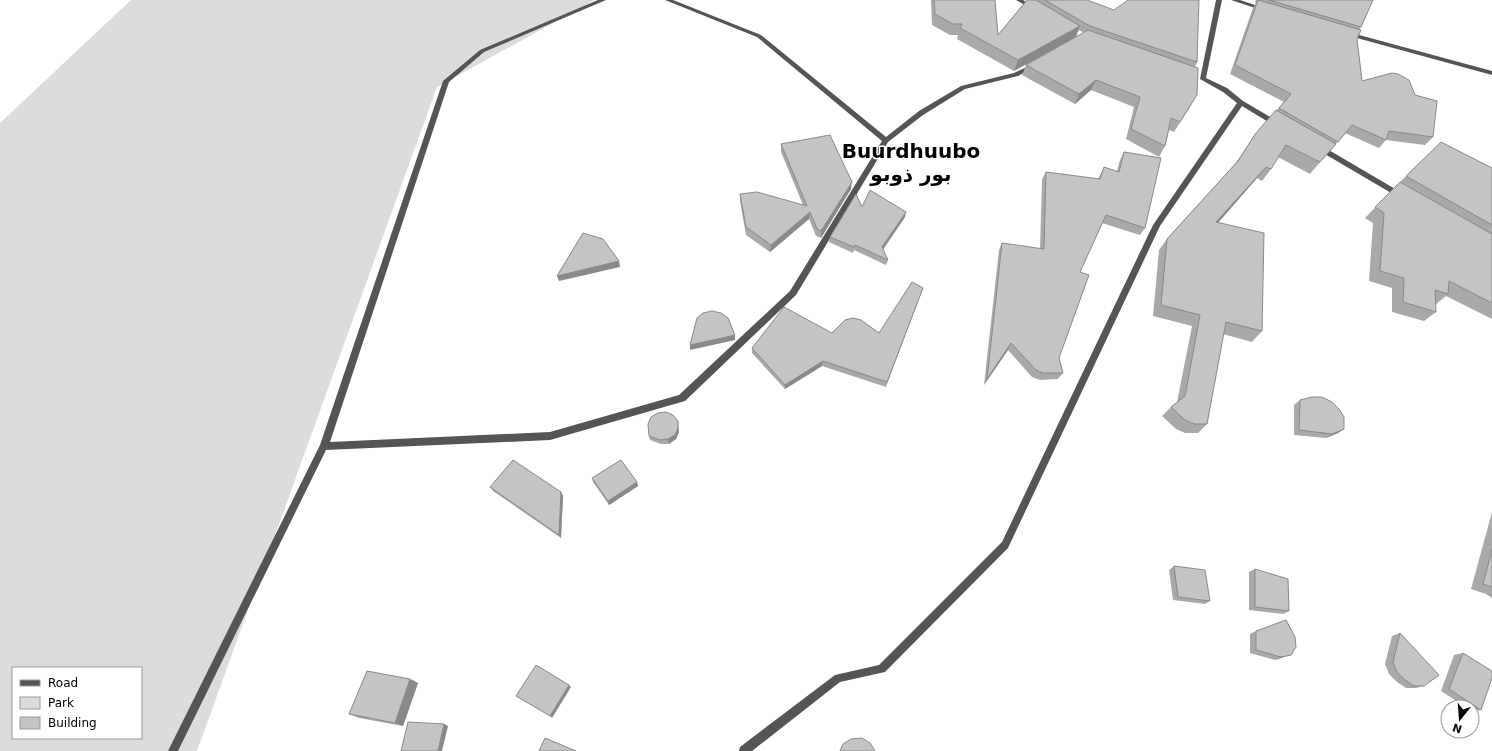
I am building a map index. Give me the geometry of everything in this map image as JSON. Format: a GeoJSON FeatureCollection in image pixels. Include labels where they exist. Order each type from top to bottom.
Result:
{"type":"FeatureCollection","features":[{"type":"Feature","properties":{"kind":"street"},"geometry":{"type":"LineString","coordinates":[[173,751],[324,446],[446,81],[482,50],[603,0]]}},
{"type":"Feature","properties":{"kind":"street"},"geometry":{"type":"LineString","coordinates":[[668,0],[759,36],[886,140]]}},
{"type":"Feature","properties":{"kind":"street"},"geometry":{"type":"LineString","coordinates":[[1019,0],[1038,11]]}},
{"type":"Feature","properties":{"kind":"street"},"geometry":{"type":"LineString","coordinates":[[1219,0],[1200,77],[1225,90],[1241,103],[1282,126]]}},
{"type":"Feature","properties":{"kind":"street"},"geometry":{"type":"LineString","coordinates":[[1234,0],[1273,12]]}},
{"type":"Feature","properties":{"kind":"street"},"geometry":{"type":"LineString","coordinates":[[1341,32],[1492,73]]}},
{"type":"Feature","properties":{"kind":"street"},"geometry":{"type":"LineString","coordinates":[[324,446],[550,436],[682,398],[793,293],[886,140],[921,113],[963,87],[1016,75],[1036,64]]}},
{"type":"Feature","properties":{"kind":"street"},"geometry":{"type":"LineString","coordinates":[[744,751],[838,678],[882,669],[1005,545],[1157,225],[1241,103]]}},
{"type":"Feature","properties":{"kind":"street"},"geometry":{"type":"LineString","coordinates":[[1316,146],[1404,196]]}},
{"type":"Feature","properties":{"kind":"green space"},"geometry":{"type":"Polygon","coordinates":[[[131,0],[595,0],[437,87],[197,751],[0,751],[0,123],[131,0]]]}},
{"type":"Feature","properties":{"kind":"building"},"geometry":{"type":"Polygon","coordinates":[[[934,0],[995,0],[998,35],[1027,0],[1036,0],[1080,26],[1018,60],[960,28],[962,24],[953,24],[935,14],[934,0]]]}},
{"type":"Feature","properties":{"kind":"building"},"geometry":{"type":"Polygon","coordinates":[[[1045,0],[1087,0],[1114,10],[1128,0],[1199,0],[1197,62],[1090,26],[1045,0]]]}},
{"type":"Feature","properties":{"kind":"building"},"geometry":{"type":"Polygon","coordinates":[[[1258,0],[1361,30],[1357,39],[1362,81],[1392,73],[1398,74],[1409,80],[1415,95],[1437,101],[1433,137],[1389,131],[1386,140],[1352,125],[1338,142],[1279,108],[1291,94],[1235,65],[1258,0]]]}},
{"type":"Feature","properties":{"kind":"building"},"geometry":{"type":"Polygon","coordinates":[[[1269,0],[1373,0],[1361,27],[1269,0]]]}},
{"type":"Feature","properties":{"kind":"building"},"geometry":{"type":"Polygon","coordinates":[[[1088,30],[1198,68],[1197,95],[1180,122],[1171,118],[1165,146],[1131,129],[1140,97],[1096,80],[1079,94],[1026,65],[1088,30]]]}},
{"type":"Feature","properties":{"kind":"building"},"geometry":{"type":"Polygon","coordinates":[[[1276,110],[1336,144],[1320,162],[1286,145],[1271,169],[1266,167],[1216,222],[1264,233],[1262,331],[1226,322],[1207,424],[1194,424],[1185,420],[1171,407],[1185,396],[1200,315],[1161,305],[1167,239],[1238,161],[1256,133],[1276,110]]]}},
{"type":"Feature","properties":{"kind":"building"},"geometry":{"type":"Polygon","coordinates":[[[830,135],[852,182],[821,231],[817,229],[810,212],[771,245],[746,227],[740,194],[757,192],[807,206],[781,144],[830,135]]]}},
{"type":"Feature","properties":{"kind":"building"},"geometry":{"type":"Polygon","coordinates":[[[1441,142],[1492,168],[1492,225],[1406,176],[1441,142]]]}},
{"type":"Feature","properties":{"kind":"building"},"geometry":{"type":"Polygon","coordinates":[[[1124,152],[1161,158],[1145,228],[1106,215],[1080,272],[1089,275],[1059,358],[1063,373],[1043,373],[1036,370],[1011,343],[987,379],[1002,243],[1044,249],[1046,172],[1100,179],[1104,167],[1119,172],[1124,152]]]}},
{"type":"Feature","properties":{"kind":"building"},"geometry":{"type":"Polygon","coordinates":[[[1400,182],[1492,234],[1492,303],[1449,281],[1448,294],[1435,290],[1436,312],[1403,302],[1404,278],[1380,271],[1384,213],[1375,207],[1400,182]]]}},
{"type":"Feature","properties":{"kind":"building"},"geometry":{"type":"Polygon","coordinates":[[[870,190],[906,212],[882,247],[888,260],[855,245],[854,247],[830,237],[856,194],[862,207],[870,190]]]}},
{"type":"Feature","properties":{"kind":"building"},"geometry":{"type":"Polygon","coordinates":[[[583,233],[603,239],[619,261],[557,276],[583,233]]]}},
{"type":"Feature","properties":{"kind":"building"},"geometry":{"type":"Polygon","coordinates":[[[912,282],[923,288],[887,382],[823,361],[785,385],[752,348],[784,307],[832,333],[845,320],[853,318],[861,320],[879,333],[912,282]]]}},
{"type":"Feature","properties":{"kind":"building"},"geometry":{"type":"Polygon","coordinates":[[[712,311],[721,313],[728,318],[735,335],[690,345],[697,318],[703,313],[712,311]]]}},
{"type":"Feature","properties":{"kind":"building"},"geometry":{"type":"Polygon","coordinates":[[[1312,397],[1322,397],[1332,402],[1339,409],[1344,417],[1344,429],[1332,434],[1299,430],[1300,400],[1312,397]]]}},
{"type":"Feature","properties":{"kind":"building"},"geometry":{"type":"Polygon","coordinates":[[[666,412],[673,415],[678,421],[678,428],[675,435],[668,439],[660,440],[649,436],[648,424],[651,417],[658,413],[666,412]]]}},
{"type":"Feature","properties":{"kind":"building"},"geometry":{"type":"Polygon","coordinates":[[[513,460],[561,492],[559,535],[490,487],[513,460]]]}},
{"type":"Feature","properties":{"kind":"building"},"geometry":{"type":"Polygon","coordinates":[[[621,460],[637,482],[608,501],[592,478],[621,460]]]}},
{"type":"Feature","properties":{"kind":"building"},"geometry":{"type":"Polygon","coordinates":[[[1492,550],[1492,587],[1483,584],[1492,550]]]}},
{"type":"Feature","properties":{"kind":"building"},"geometry":{"type":"Polygon","coordinates":[[[1174,566],[1205,570],[1210,601],[1178,597],[1174,566]]]}},
{"type":"Feature","properties":{"kind":"building"},"geometry":{"type":"Polygon","coordinates":[[[1255,569],[1288,579],[1289,611],[1255,607],[1255,569]]]}},
{"type":"Feature","properties":{"kind":"building"},"geometry":{"type":"Polygon","coordinates":[[[1286,620],[1295,637],[1296,647],[1291,655],[1281,657],[1256,650],[1256,631],[1286,620]]]}},
{"type":"Feature","properties":{"kind":"building"},"geometry":{"type":"Polygon","coordinates":[[[1400,633],[1439,675],[1424,686],[1414,686],[1397,672],[1393,662],[1400,633]]]}},
{"type":"Feature","properties":{"kind":"building"},"geometry":{"type":"Polygon","coordinates":[[[1463,653],[1492,671],[1492,678],[1481,710],[1480,699],[1464,699],[1449,689],[1463,653]]]}},
{"type":"Feature","properties":{"kind":"building"},"geometry":{"type":"Polygon","coordinates":[[[536,665],[569,685],[550,716],[516,696],[536,665]]]}},
{"type":"Feature","properties":{"kind":"building"},"geometry":{"type":"Polygon","coordinates":[[[367,671],[410,679],[395,723],[349,714],[367,671]]]}},
{"type":"Feature","properties":{"kind":"building"},"geometry":{"type":"Polygon","coordinates":[[[408,722],[444,724],[438,751],[401,751],[408,722]]]}},
{"type":"Feature","properties":{"kind":"building"},"geometry":{"type":"Polygon","coordinates":[[[545,738],[576,751],[539,751],[545,738]]]}},
{"type":"Feature","properties":{"kind":"building"},"geometry":{"type":"Polygon","coordinates":[[[862,738],[870,743],[875,751],[840,751],[843,744],[851,739],[862,738]]]}},
{"type":"Feature","properties":{"kind":"district","name":"Buurdhuubo بور ذوبو"},"geometry":{"type":"Point","coordinates":[911,162]}}]}
